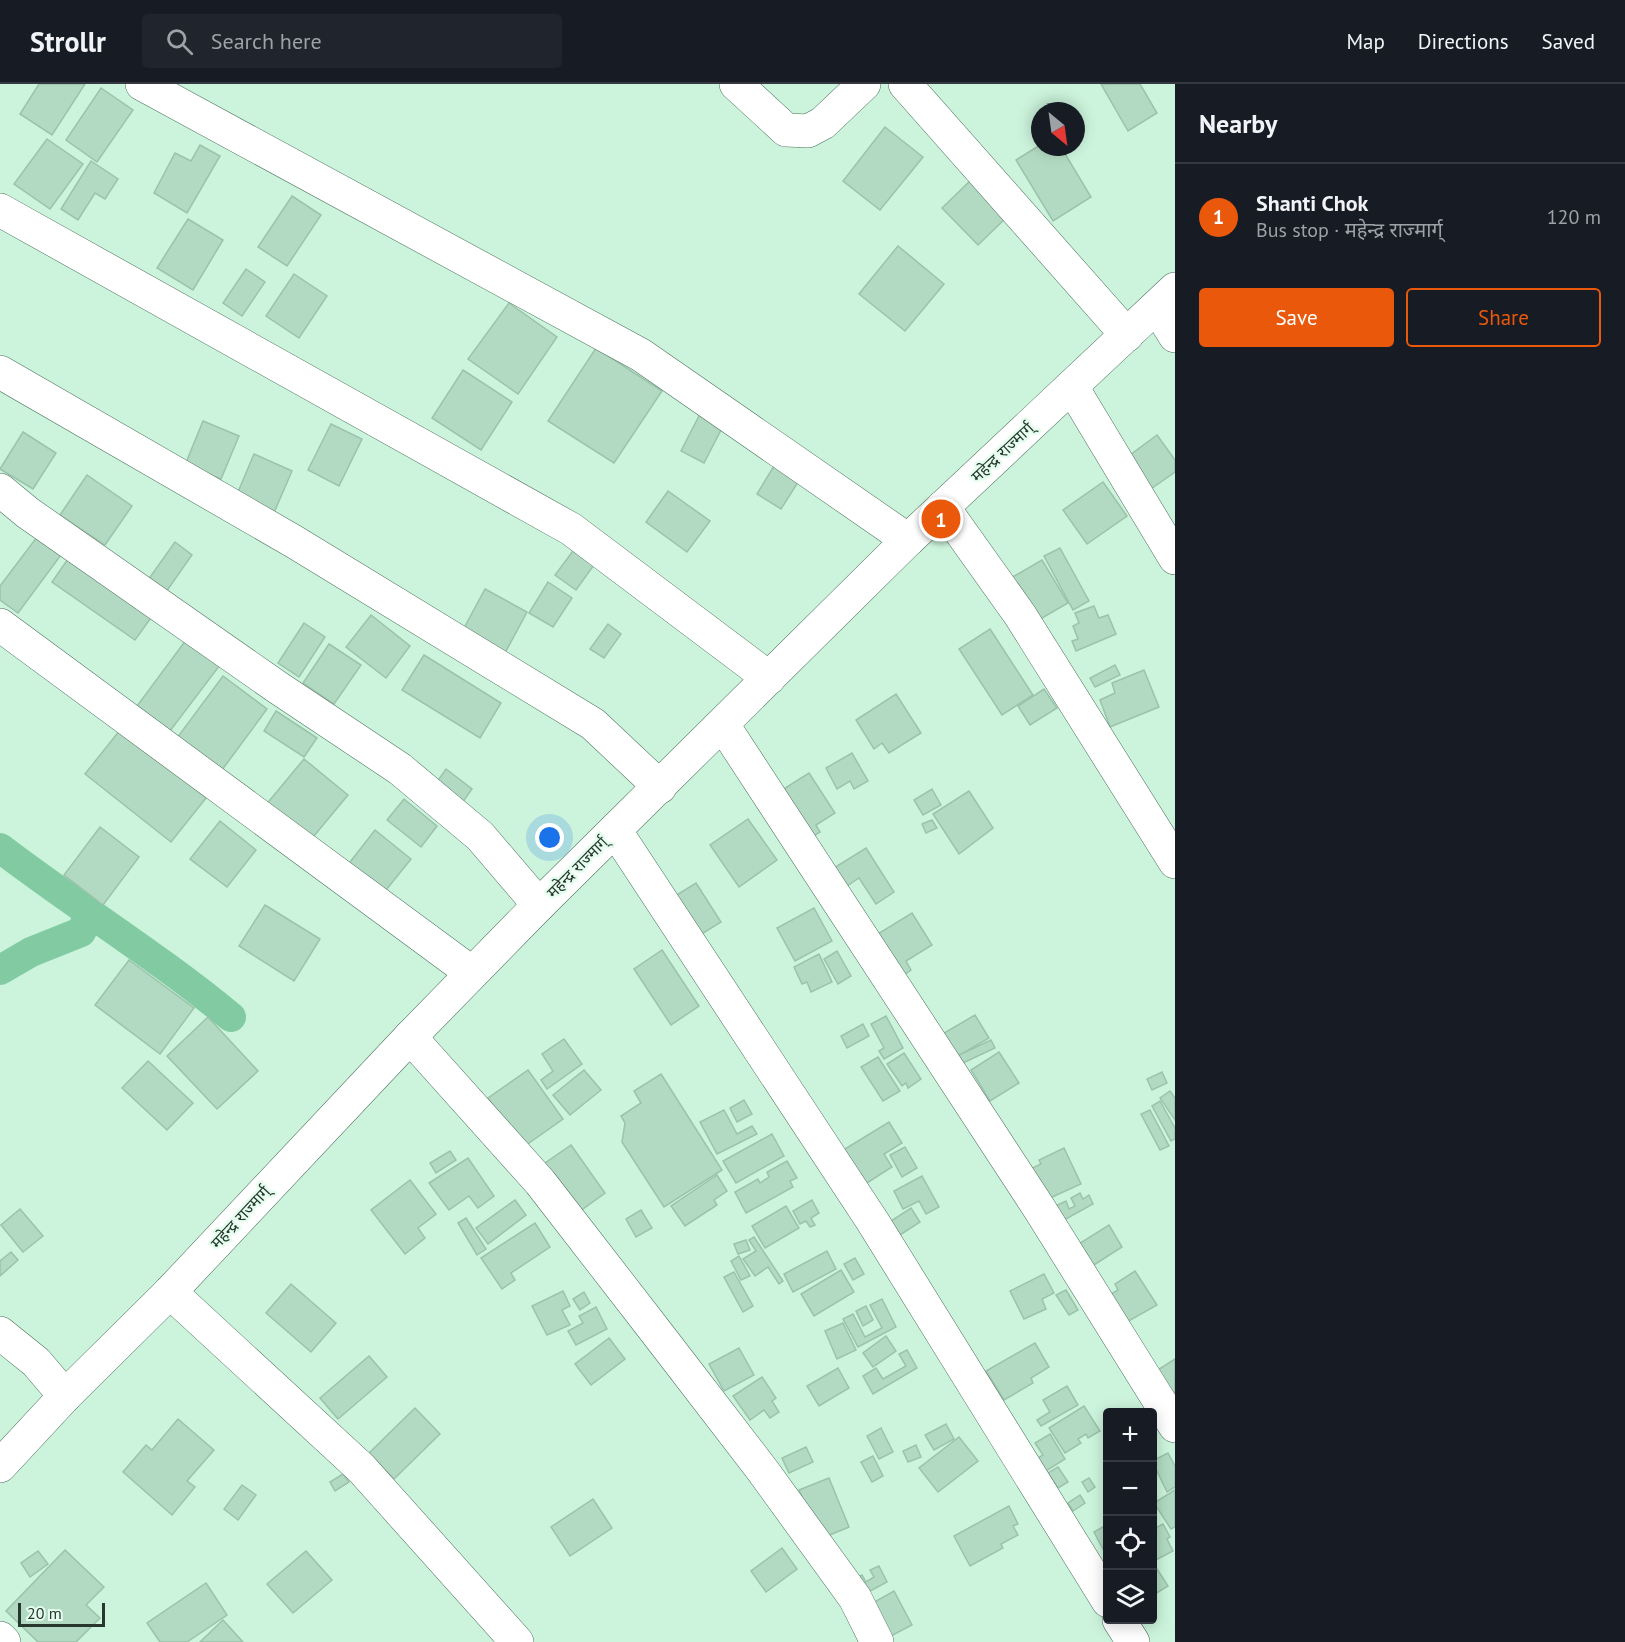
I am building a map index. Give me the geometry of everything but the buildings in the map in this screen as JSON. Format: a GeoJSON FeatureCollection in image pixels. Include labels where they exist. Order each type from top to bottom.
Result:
{"type":"FeatureCollection","features":[{"type":"Feature","properties":{"kind":"main road"},"geometry":{"type":"LineString","coordinates":[[142,84],[641,355],[908,540]]}},
{"type":"Feature","properties":{"kind":"main road"},"geometry":{"type":"LineString","coordinates":[[736,84],[786,130],[808,131],[823,123],[864,84]]}},
{"type":"Feature","properties":{"kind":"main road"},"geometry":{"type":"LineString","coordinates":[[905,84],[1127,334]]}},
{"type":"Feature","properties":{"kind":"main road"},"geometry":{"type":"LineString","coordinates":[[0,210],[571,529],[769,678]]}},
{"type":"Feature","properties":{"kind":"main road"},"geometry":{"type":"LineString","coordinates":[[1166,298],[1175,336]]}},
{"type":"Feature","properties":{"kind":"main road","name":"महेन्द्र राज्मार्ग्"},"geometry":{"type":"LineString","coordinates":[[0,1466],[65,1396],[170,1292],[410,1037],[539,905],[908,540],[1166,298]]}},
{"type":"Feature","properties":{"kind":"main road"},"geometry":{"type":"LineString","coordinates":[[0,372],[293,541],[593,724],[660,787]]}},
{"type":"Feature","properties":{"kind":"main road"},"geometry":{"type":"LineString","coordinates":[[1072,387],[1175,558]]}},
{"type":"Feature","properties":{"kind":"main road"},"geometry":{"type":"LineString","coordinates":[[0,490],[28,513],[248,667],[400,769],[480,836],[539,905]]}},
{"type":"Feature","properties":{"kind":"main road"},"geometry":{"type":"LineString","coordinates":[[943,507],[1020,615],[1175,862]]}},
{"type":"Feature","properties":{"kind":"main road"},"geometry":{"type":"LineString","coordinates":[[0,625],[472,973]]}},
{"type":"Feature","properties":{"kind":"main road"},"geometry":{"type":"LineString","coordinates":[[723,725],[1039,1208],[1175,1426]]}},
{"type":"Feature","properties":{"kind":"main road"},"geometry":{"type":"LineString","coordinates":[[615,830],[873,1222],[1103,1595]]}},
{"type":"Feature","properties":{"kind":"main road"},"geometry":{"type":"LineString","coordinates":[[410,1037],[540,1182],[653,1328],[763,1471],[855,1599],[877,1642]]}},
{"type":"Feature","properties":{"kind":"main road"},"geometry":{"type":"LineString","coordinates":[[170,1292],[361,1468],[517,1642]]}},
{"type":"Feature","properties":{"kind":"main road"},"geometry":{"type":"LineString","coordinates":[[0,1333],[36,1362],[65,1396]]}},
{"type":"Feature","properties":{"kind":"main road"},"geometry":{"type":"LineString","coordinates":[[1122,1624],[1133,1642]]}},
{"type":"Feature","properties":{"kind":"main road"},"geometry":{"type":"LineString","coordinates":[[0,1638],[4,1642]]}},
{"type":"Feature","properties":{"kind":"waterway"},"geometry":{"type":"LineString","coordinates":[[0,848],[174,973],[231,1017]]}},
{"type":"Feature","properties":{"kind":"waterway"},"geometry":{"type":"LineString","coordinates":[[0,970],[31,952],[81,932],[90,914]]}},
{"type":"Feature","properties":{"kind":"place","name":"Shanti Chok"},"geometry":{"type":"Point","coordinates":[941,519]}}]}
